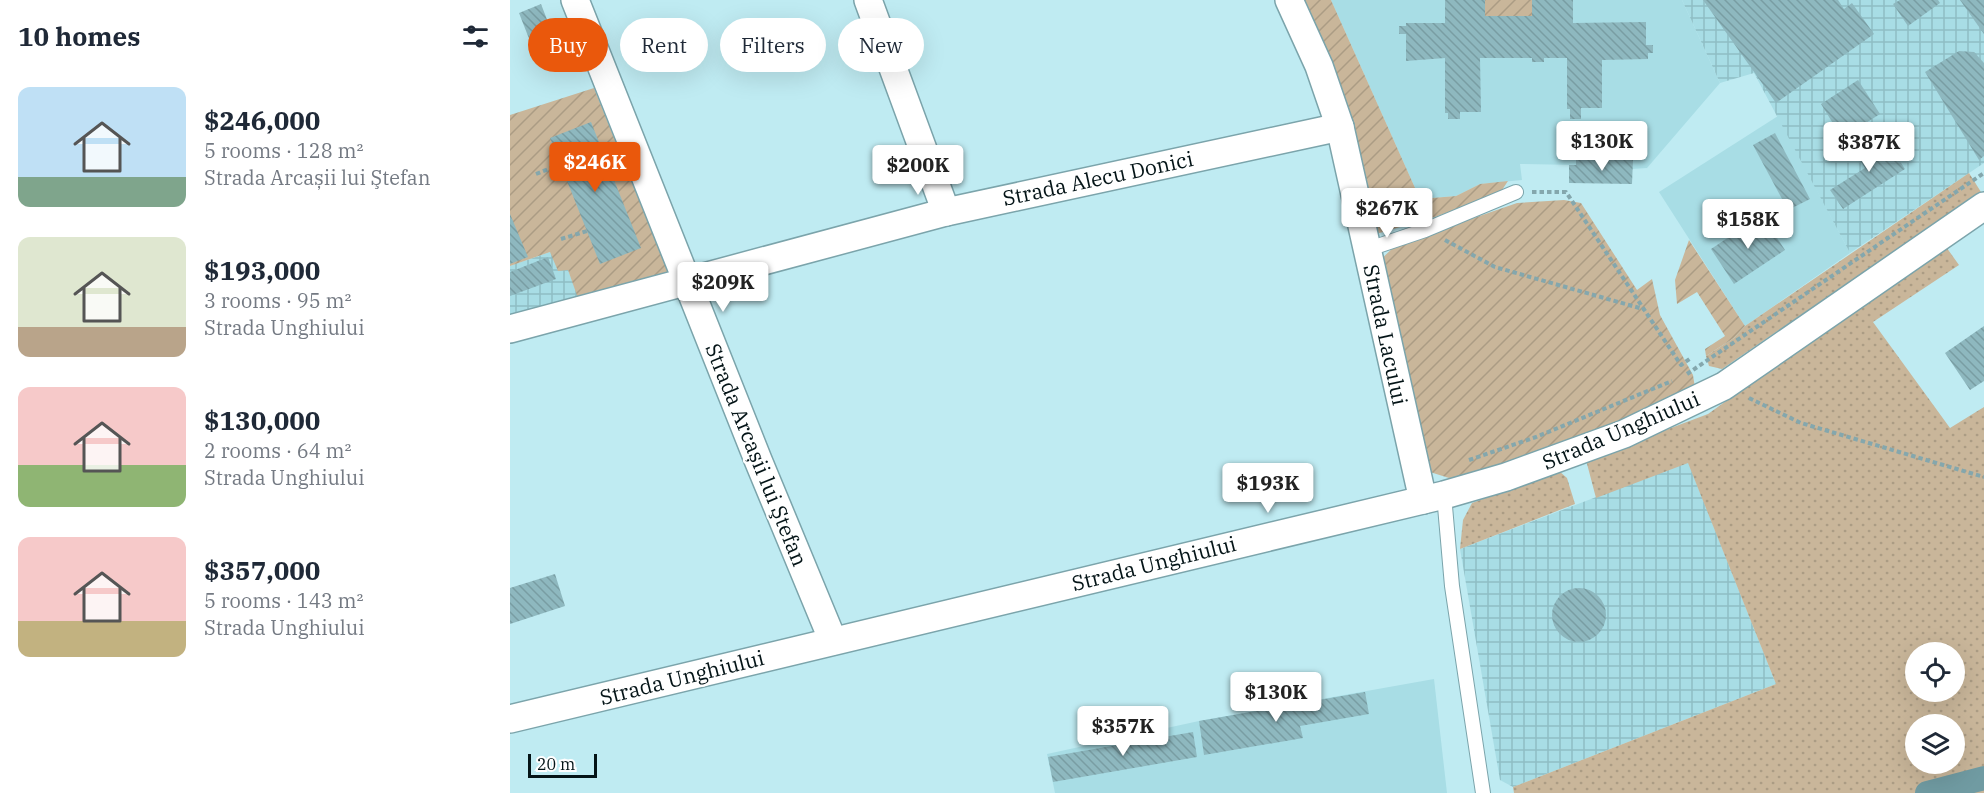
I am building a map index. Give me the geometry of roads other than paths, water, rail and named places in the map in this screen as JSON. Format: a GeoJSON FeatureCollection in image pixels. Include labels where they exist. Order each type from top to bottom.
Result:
{"type":"FeatureCollection","features":[{"type":"Feature","properties":{"kind":"street","name":"Strada Arcașii lui Ştefan"},"geometry":{"type":"LineString","coordinates":[[575,0],[686,282],[832,641]]}},
{"type":"Feature","properties":{"kind":"street"},"geometry":{"type":"LineString","coordinates":[[868,0],[946,212]]}},
{"type":"Feature","properties":{"kind":"street","name":"Strada Lacului"},"geometry":{"type":"LineString","coordinates":[[1289,0],[1319,66],[1340,127],[1366,250],[1433,498]]}},
{"type":"Feature","properties":{"kind":"street","name":"Strada Alecu Donici"},"geometry":{"type":"LineString","coordinates":[[510,329],[946,212],[1340,127]]}},
{"type":"Feature","properties":{"kind":"street","name":"Strada Unghiului"},"geometry":{"type":"LineString","coordinates":[[510,719],[1433,498],[1506,477],[1624,434],[1724,386],[1984,206]]}},
{"type":"Feature","properties":{"kind":"lane"},"geometry":{"type":"LineString","coordinates":[[1366,250],[1425,230],[1516,192]]}},
{"type":"Feature","properties":{"kind":"lane","name":"Strada Lacului"},"geometry":{"type":"LineString","coordinates":[[1433,498],[1452,586],[1483,793]]}},
{"type":"Feature","properties":{"kind":"waterway"},"geometry":{"type":"LineString","coordinates":[[1927,793],[1984,778]]}}]}
